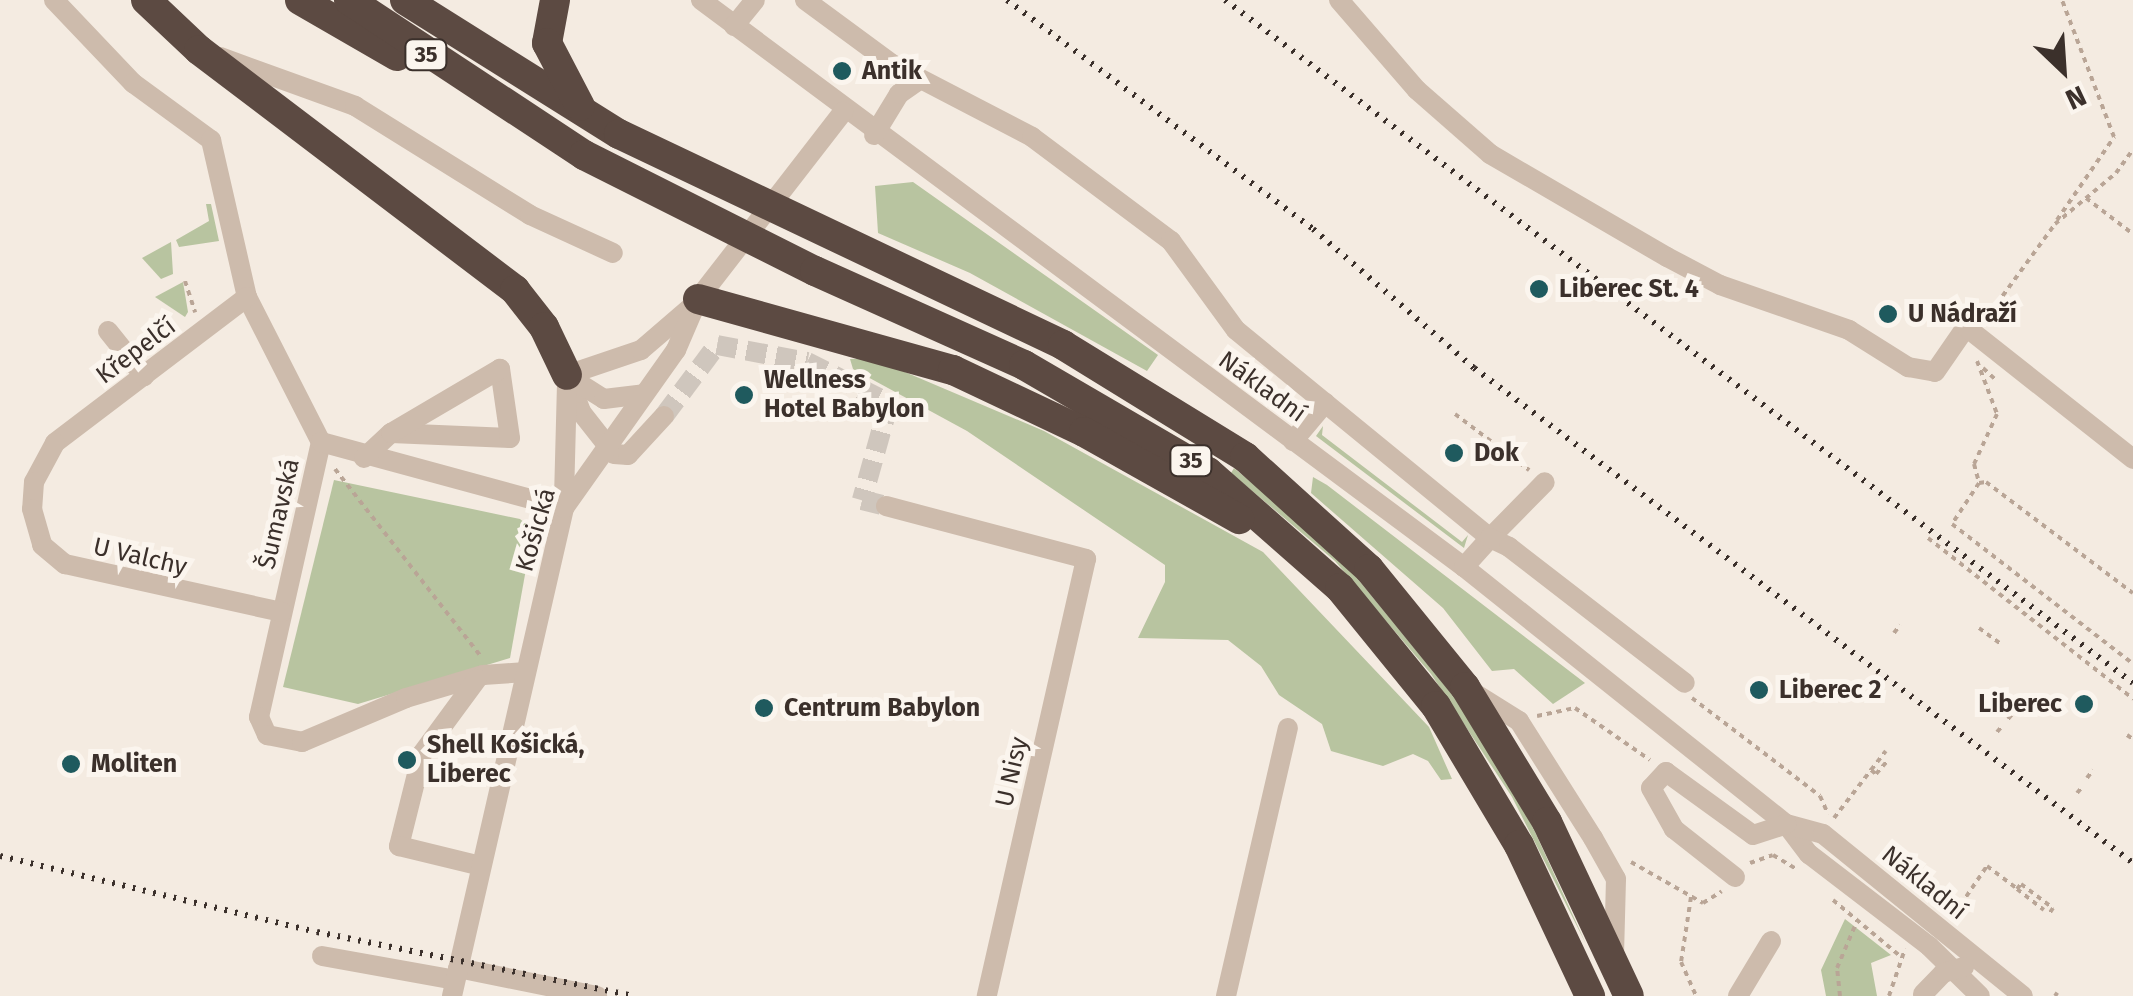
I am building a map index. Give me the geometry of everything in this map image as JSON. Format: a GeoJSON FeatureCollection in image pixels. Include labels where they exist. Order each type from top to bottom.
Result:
{"type":"FeatureCollection","features":[{"type":"Feature","properties":{"kind":"highway"},"geometry":{"type":"LineString","coordinates":[[146,0],[199,50],[515,290],[544,327],[567,376]]}},
{"type":"Feature","properties":{"kind":"highway"},"geometry":{"type":"LineString","coordinates":[[300,0],[504,106]]}},
{"type":"Feature","properties":{"kind":"highway","name":"35"},"geometry":{"type":"LineString","coordinates":[[350,0],[504,106],[666,200],[1024,365],[1156,438],[1284,533],[1369,620],[1486,783],[1590,996]]}},
{"type":"Feature","properties":{"kind":"highway","name":"35"},"geometry":{"type":"LineString","coordinates":[[405,0],[588,116],[688,169],[1063,344],[1245,457],[1368,568],[1466,688],[1547,822],[1628,996]]}},
{"type":"Feature","properties":{"kind":"highway"},"geometry":{"type":"LineString","coordinates":[[554,0],[548,44],[562,81],[588,116]]}},
{"type":"Feature","properties":{"kind":"highway"},"geometry":{"type":"LineString","coordinates":[[698,300],[902,352],[1013,396],[1199,493],[1369,620]]}},
{"type":"Feature","properties":{"kind":"street","name":"Šumavská"},"geometry":{"type":"LineString","coordinates":[[54,0],[133,83],[211,140],[247,298],[321,442],[258,717],[267,734],[302,742],[406,698],[489,674],[526,672]]}},
{"type":"Feature","properties":{"kind":"street","name":"Nákladní"},"geometry":{"type":"LineString","coordinates":[[701,0],[843,112],[1464,567],[1786,824],[1809,854],[1956,970],[1980,996]]}},
{"type":"Feature","properties":{"kind":"street"},"geometry":{"type":"LineString","coordinates":[[734,26],[756,0]]}},
{"type":"Feature","properties":{"kind":"street"},"geometry":{"type":"LineString","coordinates":[[805,0],[919,80],[1032,137],[1170,241],[1236,330],[1490,538],[1685,683]]}},
{"type":"Feature","properties":{"kind":"street"},"geometry":{"type":"LineString","coordinates":[[1339,0],[1417,90],[1490,154],[1720,285],[1849,330],[1908,367],[1935,372],[1966,327],[2133,459]]}},
{"type":"Feature","properties":{"kind":"street"},"geometry":{"type":"LineString","coordinates":[[199,50],[356,106],[530,215],[613,253]]}},
{"type":"Feature","properties":{"kind":"street"},"geometry":{"type":"LineString","coordinates":[[874,135],[899,94],[919,80]]}},
{"type":"Feature","properties":{"kind":"street","name":"Košická"},"geometry":{"type":"LineString","coordinates":[[455,981],[564,508],[602,445],[676,350],[698,300],[843,112]]}},
{"type":"Feature","properties":{"kind":"street","name":"Křepelčí"},"geometry":{"type":"LineString","coordinates":[[54,443],[247,298]]}},
{"type":"Feature","properties":{"kind":"street"},"geometry":{"type":"LineString","coordinates":[[567,376],[642,350],[698,300]]}},
{"type":"Feature","properties":{"kind":"street"},"geometry":{"type":"LineString","coordinates":[[108,331],[144,376]]}},
{"type":"Feature","properties":{"kind":"street"},"geometry":{"type":"LineString","coordinates":[[364,458],[391,433],[500,369],[510,438],[391,433]]}},
{"type":"Feature","properties":{"kind":"street"},"geometry":{"type":"LineString","coordinates":[[567,376],[604,399],[642,394]]}},
{"type":"Feature","properties":{"kind":"street"},"geometry":{"type":"LineString","coordinates":[[567,376],[602,445],[628,455],[664,416]]}},
{"type":"Feature","properties":{"kind":"street"},"geometry":{"type":"LineString","coordinates":[[321,442],[364,458],[564,508],[567,376]]}},
{"type":"Feature","properties":{"kind":"street"},"geometry":{"type":"LineString","coordinates":[[1293,441],[1325,403]]}},
{"type":"Feature","properties":{"kind":"street","name":"U Valchy"},"geometry":{"type":"LineString","coordinates":[[54,443],[34,482],[32,508],[42,545],[65,564],[98,576],[282,612]]}},
{"type":"Feature","properties":{"kind":"street"},"geometry":{"type":"LineString","coordinates":[[1464,567],[1490,538],[1514,520],[1544,482]]}},
{"type":"Feature","properties":{"kind":"street","name":"U Nisy"},"geometry":{"type":"LineString","coordinates":[[886,506],[1086,560],[987,996]]}},
{"type":"Feature","properties":{"kind":"street"},"geometry":{"type":"LineString","coordinates":[[481,866],[399,846],[422,754],[465,689],[489,674]]}},
{"type":"Feature","properties":{"kind":"street"},"geometry":{"type":"LineString","coordinates":[[1466,688],[1520,721],[1546,753],[1616,880],[1614,965]]}},
{"type":"Feature","properties":{"kind":"street"},"geometry":{"type":"LineString","coordinates":[[1226,996],[1288,728]]}},
{"type":"Feature","properties":{"kind":"street"},"geometry":{"type":"LineString","coordinates":[[1734,877],[1674,829],[1651,788],[1666,772],[1753,835],[1786,824]]}},
{"type":"Feature","properties":{"kind":"street","name":"Nákladní"},"geometry":{"type":"LineString","coordinates":[[1786,824],[1823,834],[1950,922],[1994,974],[2023,996]]}},
{"type":"Feature","properties":{"kind":"street"},"geometry":{"type":"LineString","coordinates":[[1950,922],[1956,970],[1952,996]]}},
{"type":"Feature","properties":{"kind":"street"},"geometry":{"type":"LineString","coordinates":[[1914,939],[1926,970],[1923,995]]}},
{"type":"Feature","properties":{"kind":"street"},"geometry":{"type":"LineString","coordinates":[[1738,996],[1771,941]]}},
{"type":"Feature","properties":{"kind":"street"},"geometry":{"type":"LineString","coordinates":[[322,956],[455,981],[596,996]]}},
{"type":"Feature","properties":{"kind":"street"},"geometry":{"type":"LineString","coordinates":[[1923,995],[1956,970],[1994,974]]}},
{"type":"Feature","properties":{"kind":"path"},"geometry":{"type":"LineString","coordinates":[[1991,312],[2114,137],[2062,0]]}},
{"type":"Feature","properties":{"kind":"path"},"geometry":{"type":"LineString","coordinates":[[2055,224],[2133,150]]}},
{"type":"Feature","properties":{"kind":"path"},"geometry":{"type":"LineString","coordinates":[[2086,198],[2133,234]]}},
{"type":"Feature","properties":{"kind":"path"},"geometry":{"type":"LineString","coordinates":[[185,281],[206,328]]}},
{"type":"Feature","properties":{"kind":"path"},"geometry":{"type":"LineString","coordinates":[[1996,379],[1979,366],[1998,414],[1974,464],[1979,483],[1952,524],[2133,664]]}},
{"type":"Feature","properties":{"kind":"path"},"geometry":{"type":"LineString","coordinates":[[1454,414],[1544,482]]}},
{"type":"Feature","properties":{"kind":"path"},"geometry":{"type":"LineString","coordinates":[[335,470],[489,674]]}},
{"type":"Feature","properties":{"kind":"path"},"geometry":{"type":"LineString","coordinates":[[1979,483],[1986,482],[2133,594]]}},
{"type":"Feature","properties":{"kind":"path"},"geometry":{"type":"LineString","coordinates":[[2051,534],[2080,553]]}},
{"type":"Feature","properties":{"kind":"path"},"geometry":{"type":"LineString","coordinates":[[1928,538],[2133,698]]}},
{"type":"Feature","properties":{"kind":"path"},"geometry":{"type":"LineString","coordinates":[[2020,574],[2043,595]]}},
{"type":"Feature","properties":{"kind":"path"},"geometry":{"type":"LineString","coordinates":[[1894,633],[1900,625]]}},
{"type":"Feature","properties":{"kind":"path"},"geometry":{"type":"LineString","coordinates":[[1979,628],[2002,645]]}},
{"type":"Feature","properties":{"kind":"path"},"geometry":{"type":"LineString","coordinates":[[1520,721],[1575,708],[1666,772]]}},
{"type":"Feature","properties":{"kind":"path"},"geometry":{"type":"LineString","coordinates":[[2008,719],[2014,711]]}},
{"type":"Feature","properties":{"kind":"path"},"geometry":{"type":"LineString","coordinates":[[1997,732],[2002,725]]}},
{"type":"Feature","properties":{"kind":"path"},"geometry":{"type":"LineString","coordinates":[[2127,735],[2133,739]]}},
{"type":"Feature","properties":{"kind":"path"},"geometry":{"type":"LineString","coordinates":[[1838,812],[1886,751]]}},
{"type":"Feature","properties":{"kind":"path"},"geometry":{"type":"LineString","coordinates":[[1871,770],[1876,774],[1888,760]]}},
{"type":"Feature","properties":{"kind":"path"},"geometry":{"type":"LineString","coordinates":[[2087,778],[2093,770]]}},
{"type":"Feature","properties":{"kind":"path"},"geometry":{"type":"LineString","coordinates":[[2077,792],[2083,786]]}},
{"type":"Feature","properties":{"kind":"path"},"geometry":{"type":"LineString","coordinates":[[1950,922],[1986,866],[2047,912]]}},
{"type":"Feature","properties":{"kind":"path"},"geometry":{"type":"LineString","coordinates":[[1691,897],[1681,962],[1696,996]]}},
{"type":"Feature","properties":{"kind":"path"},"geometry":{"type":"LineString","coordinates":[[1840,996],[1837,968],[1858,920],[1900,956],[1890,996]]}},
{"type":"Feature","properties":{"kind":"green space"},"geometry":{"type":"Polygon","coordinates":[[[913,182],[1158,355],[1147,371],[970,273],[878,233],[875,186],[913,182]]]}},
{"type":"Feature","properties":{"kind":"green space"},"geometry":{"type":"Polygon","coordinates":[[[206,204],[211,204],[219,241],[179,247],[176,240],[209,221],[206,204]]]}},
{"type":"Feature","properties":{"kind":"green space"},"geometry":{"type":"Polygon","coordinates":[[[171,242],[173,274],[161,279],[142,258],[171,242]]]}},
{"type":"Feature","properties":{"kind":"green space"},"geometry":{"type":"Polygon","coordinates":[[[183,282],[188,312],[185,317],[155,297],[183,282]]]}},
{"type":"Feature","properties":{"kind":"green space"},"geometry":{"type":"Polygon","coordinates":[[[872,358],[1044,431],[1263,552],[1429,727],[1452,779],[1441,780],[1428,761],[1413,754],[1383,766],[1331,751],[1322,724],[1279,695],[1261,666],[1228,640],[1138,638],[1165,582],[1165,565],[967,431],[853,369],[850,359],[872,358]]]}},
{"type":"Feature","properties":{"kind":"green space"},"geometry":{"type":"Polygon","coordinates":[[[1323,426],[1322,435],[1462,542],[1468,535],[1464,548],[1316,436],[1323,426]]]}},
{"type":"Feature","properties":{"kind":"green space"},"geometry":{"type":"Polygon","coordinates":[[[1234,468],[1339,556],[1455,698],[1530,821],[1586,944],[1512,797],[1431,674],[1335,561],[1231,473],[1234,468]]]}},
{"type":"Feature","properties":{"kind":"green space"},"geometry":{"type":"Polygon","coordinates":[[[1313,477],[1585,683],[1553,704],[1514,669],[1492,671],[1443,608],[1311,493],[1313,477]]]}},
{"type":"Feature","properties":{"kind":"green space"},"geometry":{"type":"Polygon","coordinates":[[[334,480],[520,519],[533,530],[510,658],[358,704],[283,687],[334,480]]]}},
{"type":"Feature","properties":{"kind":"green space"},"geometry":{"type":"Polygon","coordinates":[[[1845,919],[1891,955],[1871,963],[1877,996],[1826,996],[1821,970],[1845,919]]]}},
{"type":"Feature","properties":{"kind":"tunnel"},"geometry":{"type":"LineString","coordinates":[[664,416],[717,345],[807,362],[889,403],[862,500],[886,506]]}},
{"type":"Feature","properties":{"kind":"railway"},"geometry":{"type":"LineString","coordinates":[[1007,0],[1313,229],[1474,368],[2133,863]]}},
{"type":"Feature","properties":{"kind":"railway"},"geometry":{"type":"LineString","coordinates":[[1225,0],[2133,683]]}},
{"type":"Feature","properties":{"kind":"railway"},"geometry":{"type":"LineString","coordinates":[[0,856],[317,932],[634,996]]}},
{"type":"Feature","properties":{"kind":"place","name":"Antik"},"geometry":{"type":"Point","coordinates":[842,71]}},
{"type":"Feature","properties":{"kind":"place","name":"Liberec St. 4"},"geometry":{"type":"Point","coordinates":[1539,289]}},
{"type":"Feature","properties":{"kind":"place","name":"U Nádraží"},"geometry":{"type":"Point","coordinates":[1888,314]}},
{"type":"Feature","properties":{"kind":"place","name":"Wellness Hotel Babylon"},"geometry":{"type":"Point","coordinates":[744,395]}},
{"type":"Feature","properties":{"kind":"place","name":"Dok"},"geometry":{"type":"Point","coordinates":[1454,453]}},
{"type":"Feature","properties":{"kind":"place","name":"Liberec 2"},"geometry":{"type":"Point","coordinates":[1759,690]}},
{"type":"Feature","properties":{"kind":"place","name":"Liberec"},"geometry":{"type":"Point","coordinates":[2084,704]}},
{"type":"Feature","properties":{"kind":"place","name":"Centrum Babylon"},"geometry":{"type":"Point","coordinates":[764,708]}},
{"type":"Feature","properties":{"kind":"place","name":"Shell Košická, Liberec"},"geometry":{"type":"Point","coordinates":[407,760]}},
{"type":"Feature","properties":{"kind":"place","name":"Moliten"},"geometry":{"type":"Point","coordinates":[71,764]}}]}
